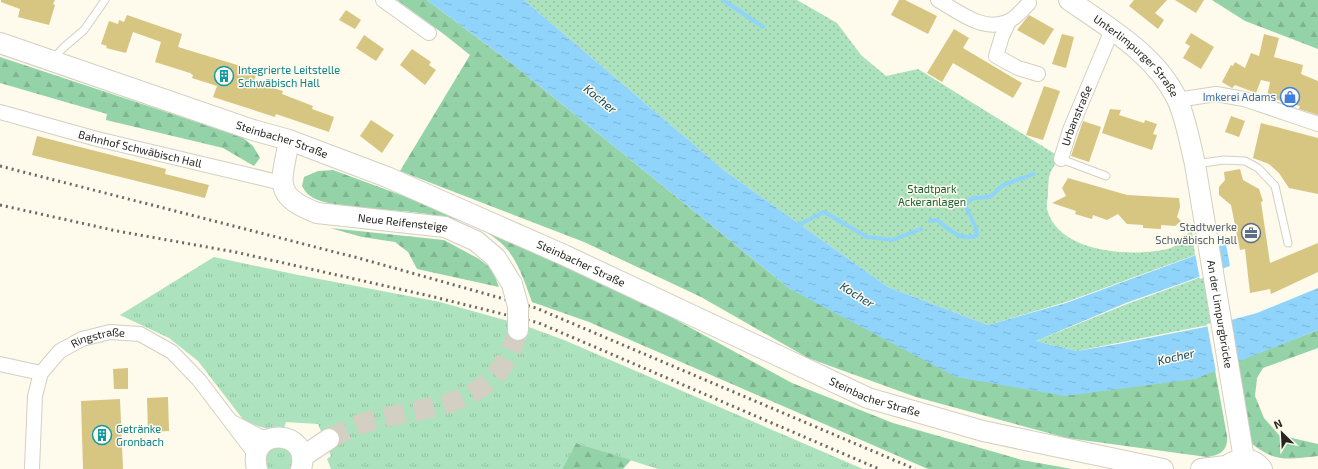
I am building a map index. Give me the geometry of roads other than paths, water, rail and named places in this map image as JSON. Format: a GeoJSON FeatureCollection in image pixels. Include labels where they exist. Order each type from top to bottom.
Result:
{"type":"FeatureCollection","features":[{"type":"Feature","properties":{"kind":"main road","name":"Unterlimpurger Straße"},"geometry":{"type":"LineString","coordinates":[[1069,0],[1112,30],[1148,59],[1166,80],[1177,100]]}},
{"type":"Feature","properties":{"kind":"main road","name":"Steinbacher Straße"},"geometry":{"type":"LineString","coordinates":[[0,43],[253,130],[289,140],[387,176],[564,255],[868,398],[983,431],[1164,469]]}},
{"type":"Feature","properties":{"kind":"main road","name":"An der Limpurgbrücke"},"geometry":{"type":"LineString","coordinates":[[1177,100],[1190,139],[1195,164],[1205,233],[1244,459]]}},
{"type":"Feature","properties":{"kind":"main road"},"geometry":{"type":"LineString","coordinates":[[282,183],[289,140]]}},
{"type":"Feature","properties":{"kind":"main road","name":"Neue Reifensteige"},"geometry":{"type":"LineString","coordinates":[[282,183],[283,191],[298,206],[317,214],[445,227],[476,241],[496,258],[512,284],[518,306],[518,330]]}},
{"type":"Feature","properties":{"kind":"main road"},"geometry":{"type":"LineString","coordinates":[[260,454],[281,437],[287,438],[300,457],[325,441]]}},
{"type":"Feature","properties":{"kind":"main road"},"geometry":{"type":"LineString","coordinates":[[1201,469],[1224,468],[1236,460],[1244,459],[1252,461],[1262,469]]}},
{"type":"Feature","properties":{"kind":"street"},"geometry":{"type":"LineString","coordinates":[[383,0],[429,33]]}},
{"type":"Feature","properties":{"kind":"street"},"geometry":{"type":"LineString","coordinates":[[938,0],[957,4],[977,22],[994,25],[1009,21]]}},
{"type":"Feature","properties":{"kind":"street"},"geometry":{"type":"LineString","coordinates":[[1029,3],[1009,21],[1002,36],[996,56],[1018,68],[1038,74]]}},
{"type":"Feature","properties":{"kind":"street","name":"Urbanstraße"},"geometry":{"type":"LineString","coordinates":[[1062,159],[1070,130],[1112,30]]}},
{"type":"Feature","properties":{"kind":"street","name":"Unterlimpurger Straße"},"geometry":{"type":"LineString","coordinates":[[1177,100],[1216,94],[1244,99],[1318,124]]}},
{"type":"Feature","properties":{"kind":"street","name":"Bahnhof Schwäbisch Hall"},"geometry":{"type":"LineString","coordinates":[[0,112],[97,139],[282,183]]}},
{"type":"Feature","properties":{"kind":"street","name":"Ringstraße"},"geometry":{"type":"LineString","coordinates":[[32,469],[35,396],[41,373],[60,351],[82,339],[110,332],[140,334],[172,352],[199,380],[228,420],[260,454]]}},
{"type":"Feature","properties":{"kind":"street"},"geometry":{"type":"LineString","coordinates":[[0,364],[41,373]]}},
{"type":"Feature","properties":{"kind":"street","name":"Ringstraße"},"geometry":{"type":"LineString","coordinates":[[228,420],[260,454]]}},
{"type":"Feature","properties":{"kind":"lane"},"geometry":{"type":"LineString","coordinates":[[52,60],[63,48],[84,30],[105,0]]}},
{"type":"Feature","properties":{"kind":"lane","name":"Urbanstraße"},"geometry":{"type":"LineString","coordinates":[[1062,159],[1106,176]]}},
{"type":"Feature","properties":{"kind":"lane"},"geometry":{"type":"LineString","coordinates":[[1195,164],[1224,160],[1245,161],[1258,168],[1275,186],[1288,243]]}},
{"type":"Feature","properties":{"kind":"water","name":"Kocher"},"geometry":{"type":"Polygon","coordinates":[[[427,0],[524,0],[725,171],[888,287],[988,325],[1066,303],[1226,244],[1230,266],[1126,303],[1036,341],[1077,351],[1118,344],[1205,327],[1257,313],[1318,288],[1318,330],[1195,379],[1065,396],[956,377],[790,289],[515,66],[427,0]]]}},
{"type":"Feature","properties":{"kind":"waterway"},"geometry":{"type":"LineString","coordinates":[[723,0],[763,27]]}},
{"type":"Feature","properties":{"kind":"waterway"},"geometry":{"type":"LineString","coordinates":[[930,221],[937,220],[951,231],[961,236],[971,237],[977,235],[976,228],[965,205],[972,199],[989,196],[1006,184],[1034,174]]}},
{"type":"Feature","properties":{"kind":"waterway"},"geometry":{"type":"LineString","coordinates":[[796,226],[824,212],[867,237],[893,240],[921,229]]}},
{"type":"Feature","properties":{"kind":"tunnel"},"geometry":{"type":"LineString","coordinates":[[329,439],[362,424],[442,405],[462,398],[481,388],[496,374],[509,355],[518,330]]}},
{"type":"Feature","properties":{"kind":"railway"},"geometry":{"type":"LineString","coordinates":[[0,166],[362,259],[536,308],[915,469]]}},
{"type":"Feature","properties":{"kind":"railway"},"geometry":{"type":"LineString","coordinates":[[0,205],[117,231],[235,252],[430,296],[539,323],[879,469]]}},
{"type":"Feature","properties":{"kind":"place","name":"Integrierte Leitstelle Schwäbisch Hall"},"geometry":{"type":"Point","coordinates":[224,76]}},
{"type":"Feature","properties":{"kind":"place","name":"Imkerei Adams"},"geometry":{"type":"Point","coordinates":[1290,97]}},
{"type":"Feature","properties":{"kind":"place","name":"Stadtwerke Schwäbisch Hall"},"geometry":{"type":"Point","coordinates":[1251,233]}},
{"type":"Feature","properties":{"kind":"place","name":"Getränke Gronbach"},"geometry":{"type":"Point","coordinates":[102,435]}},
{"type":"Feature","properties":{"kind":"park label","name":"Stadtpark Ackeranlagen"},"geometry":{"type":"Point","coordinates":[932,195]}}]}
